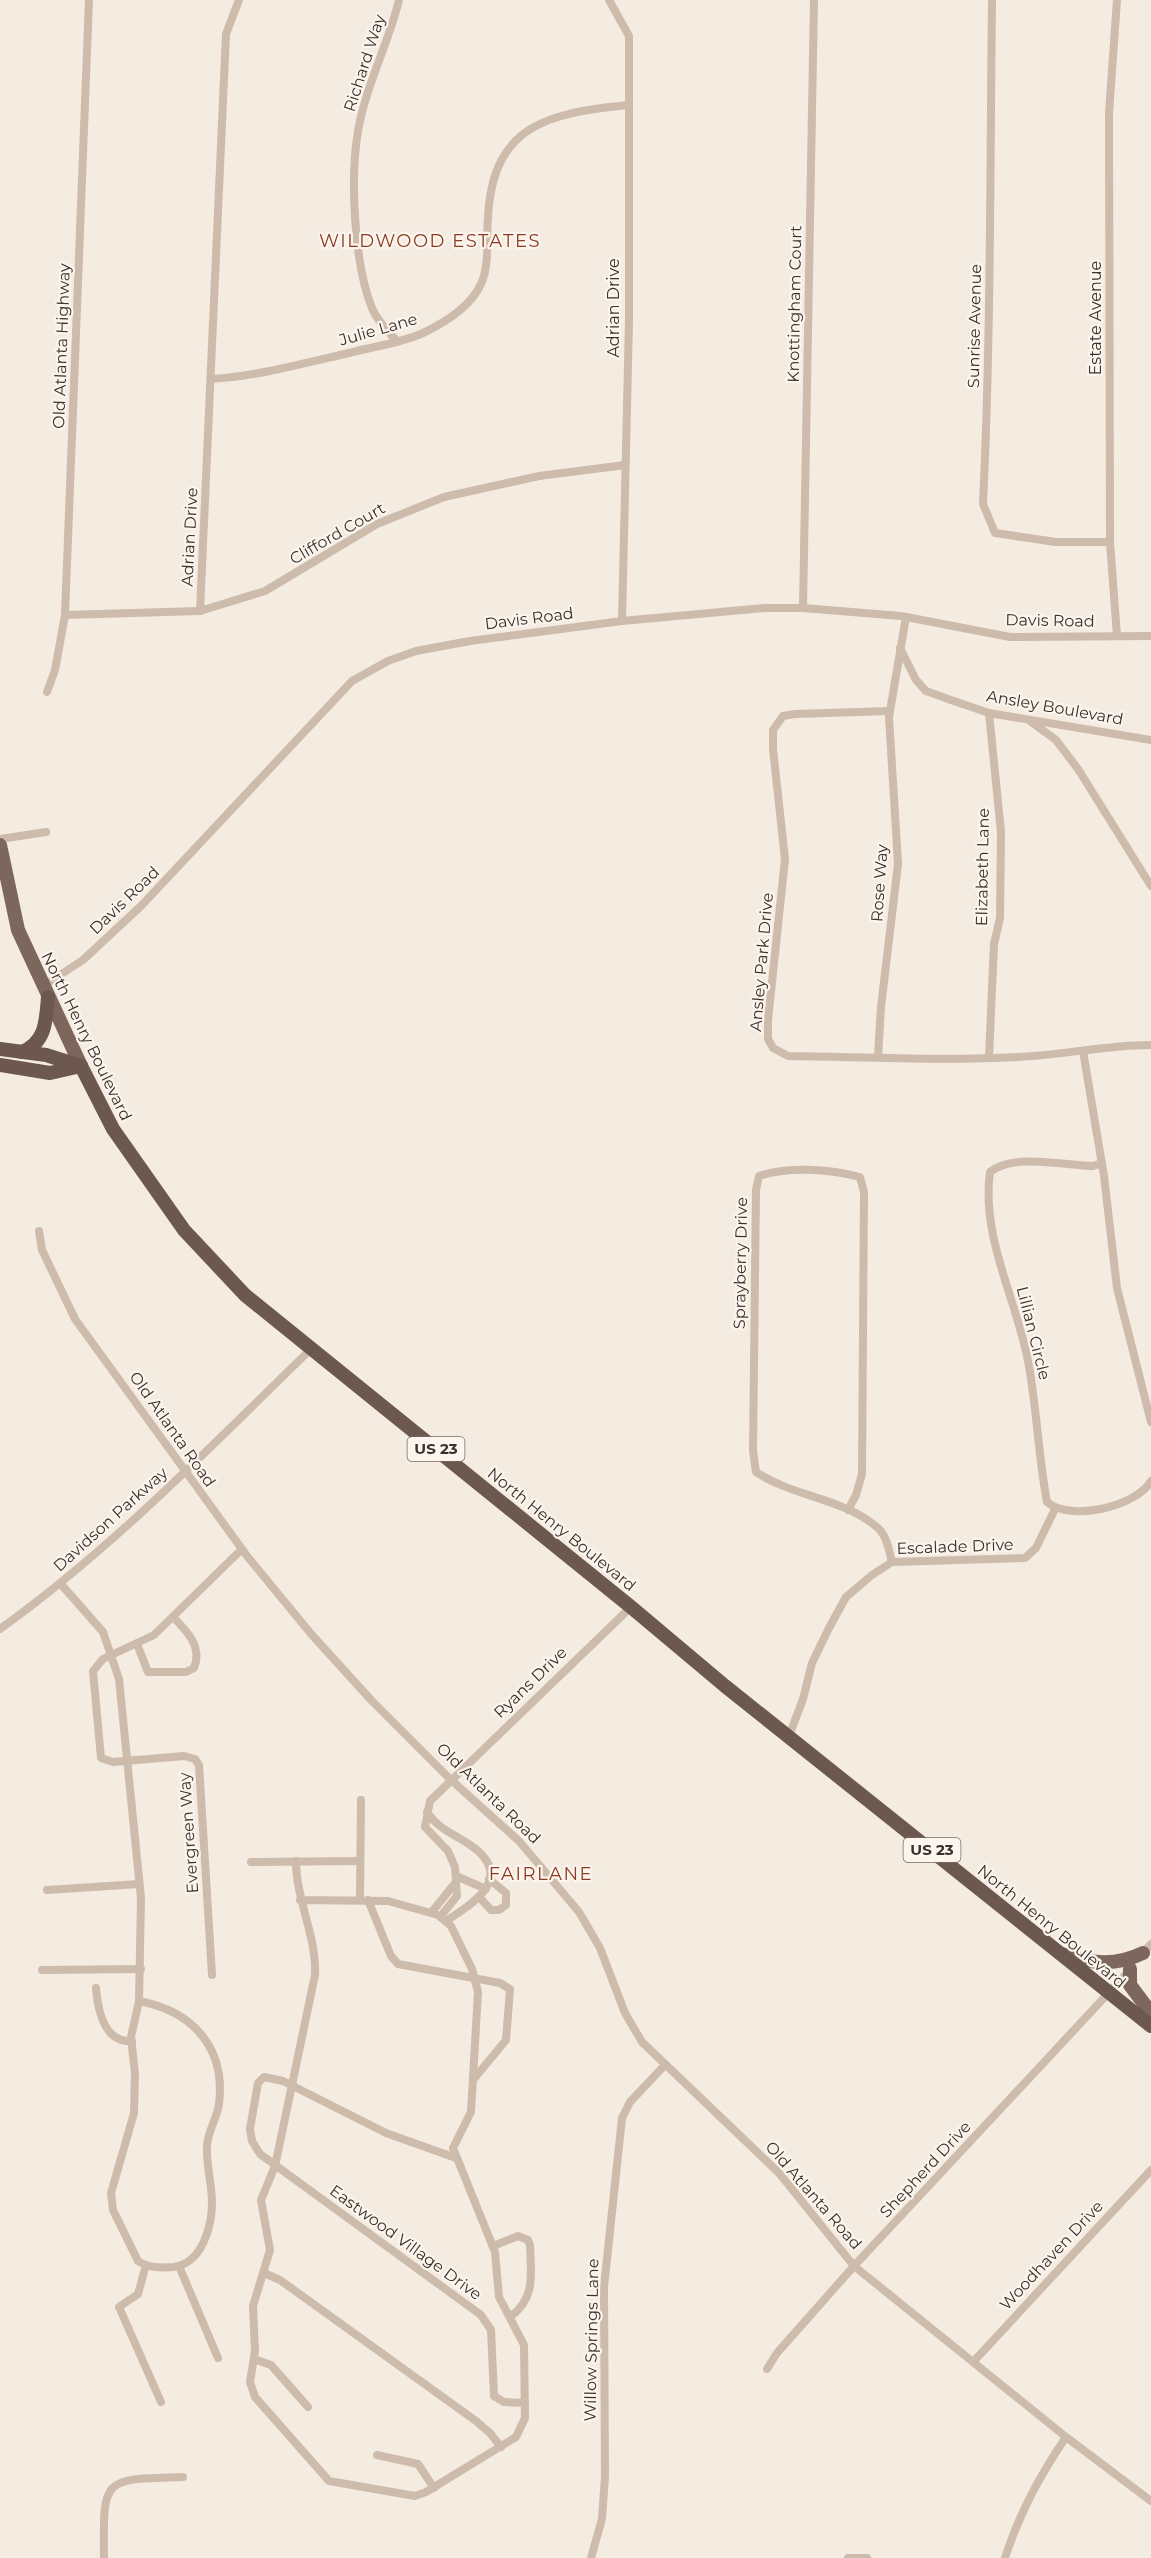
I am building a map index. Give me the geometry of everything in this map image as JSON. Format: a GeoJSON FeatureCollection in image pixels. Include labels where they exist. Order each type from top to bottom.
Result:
{"type":"FeatureCollection","features":[{"type":"Feature","properties":{"kind":"highway"},"geometry":{"type":"LineString","coordinates":[[22,1052],[38,1042],[42,1035],[45,992]]}},
{"type":"Feature","properties":{"kind":"highway"},"geometry":{"type":"LineString","coordinates":[[0,1049],[46,1055],[81,1066]]}},
{"type":"Feature","properties":{"kind":"highway"},"geometry":{"type":"LineString","coordinates":[[0,1065],[50,1073],[81,1066]]}},
{"type":"Feature","properties":{"kind":"highway","name":"North Henry Boulevard"},"geometry":{"type":"LineString","coordinates":[[81,1066],[113,1129],[184,1230],[245,1295],[1151,2026]]}},
{"type":"Feature","properties":{"kind":"main road","name":"North Henry Boulevard"},"geometry":{"type":"LineString","coordinates":[[0,845],[18,930],[81,1066]]}},
{"type":"Feature","properties":{"kind":"main road"},"geometry":{"type":"LineString","coordinates":[[1059,1953],[1103,1964],[1131,1959],[1147,1948]]}},
{"type":"Feature","properties":{"kind":"main road"},"geometry":{"type":"LineString","coordinates":[[1130,1969],[1130,1984],[1151,2013]]}},
{"type":"Feature","properties":{"kind":"street","name":"Old Atlanta Highway"},"geometry":{"type":"LineString","coordinates":[[47,692],[55,670],[65,615],[89,0]]}},
{"type":"Feature","properties":{"kind":"street","name":"Adrian Drive"},"geometry":{"type":"LineString","coordinates":[[200,611],[226,33],[239,0]]}},
{"type":"Feature","properties":{"kind":"street","name":"Richard Way"},"geometry":{"type":"LineString","coordinates":[[397,341],[372,309],[357,242],[354,200],[358,132],[368,91],[390,37],[399,0]]}},
{"type":"Feature","properties":{"kind":"street","name":"Adrian Drive"},"geometry":{"type":"LineString","coordinates":[[609,0],[629,36],[628,321],[622,621]]}},
{"type":"Feature","properties":{"kind":"street","name":"Knottingham Court"},"geometry":{"type":"LineString","coordinates":[[803,608],[814,0]]}},
{"type":"Feature","properties":{"kind":"street","name":"Sunrise Avenue"},"geometry":{"type":"LineString","coordinates":[[992,0],[989,201],[992,283],[983,504],[995,533],[1056,542],[1110,542]]}},
{"type":"Feature","properties":{"kind":"street","name":"Estate Avenue"},"geometry":{"type":"LineString","coordinates":[[1117,636],[1110,542],[1109,113],[1118,0]]}},
{"type":"Feature","properties":{"kind":"street","name":"Julie Lane"},"geometry":{"type":"LineString","coordinates":[[211,379],[247,377],[397,341],[435,326],[464,307],[481,284],[487,253],[492,179],[503,156],[523,132],[560,115],[628,105]]}},
{"type":"Feature","properties":{"kind":"street","name":"Clifford Court"},"geometry":{"type":"LineString","coordinates":[[65,615],[200,611],[265,591],[377,524],[444,497],[539,476],[625,465]]}},
{"type":"Feature","properties":{"kind":"street","name":"Davis Road"},"geometry":{"type":"LineString","coordinates":[[45,992],[141,906],[352,681],[388,661],[416,651],[519,633],[622,621],[710,612],[803,608],[906,617],[1010,637],[1151,636]]}},
{"type":"Feature","properties":{"kind":"street"},"geometry":{"type":"LineString","coordinates":[[890,711],[906,617]]}},
{"type":"Feature","properties":{"kind":"street","name":"Ansley Boulevard"},"geometry":{"type":"LineString","coordinates":[[900,648],[916,680],[926,691],[989,713],[1151,740]]}},
{"type":"Feature","properties":{"kind":"street","name":"Ansley Park Drive"},"geometry":{"type":"LineString","coordinates":[[890,711],[795,714],[783,716],[773,730],[785,859],[771,985],[768,1039],[773,1048],[788,1056],[989,1057],[1083,1051],[1117,1045],[1151,1045]]}},
{"type":"Feature","properties":{"kind":"street","name":"Rose Way"},"geometry":{"type":"LineString","coordinates":[[878,1057],[881,1007],[898,864],[890,755],[890,711]]}},
{"type":"Feature","properties":{"kind":"street","name":"Elizabeth Lane"},"geometry":{"type":"LineString","coordinates":[[989,713],[1001,832],[1000,918],[994,945],[989,1057]]}},
{"type":"Feature","properties":{"kind":"street"},"geometry":{"type":"LineString","coordinates":[[1027,719],[1056,740],[1073,761],[1151,886]]}},
{"type":"Feature","properties":{"kind":"street"},"geometry":{"type":"LineString","coordinates":[[0,839],[46,832]]}},
{"type":"Feature","properties":{"kind":"street"},"geometry":{"type":"LineString","coordinates":[[1083,1051],[1102,1163],[1117,1288],[1151,1422]]}},
{"type":"Feature","properties":{"kind":"street","name":"Lillian Circle"},"geometry":{"type":"LineString","coordinates":[[1055,1509],[1047,1502],[1038,1419],[1022,1333],[992,1235],[989,1179],[990,1172],[1010,1162],[1093,1166],[1102,1163]]}},
{"type":"Feature","properties":{"kind":"street","name":"Sprayberry Drive"},"geometry":{"type":"LineString","coordinates":[[848,1510],[856,1495],[862,1474],[864,1192],[860,1177],[843,1173],[774,1171],[759,1176],[756,1190],[753,1450],[756,1472],[773,1483],[848,1510],[879,1529],[888,1544],[892,1562]]}},
{"type":"Feature","properties":{"kind":"street","name":"Old Atlanta Road"},"geometry":{"type":"LineString","coordinates":[[39,1231],[42,1250],[75,1319],[184,1472],[242,1549],[312,1635],[450,1779],[519,1841],[579,1912],[600,1948],[625,2013],[642,2042],[664,2066],[779,2173],[854,2266],[1066,2437],[1151,2501]]}},
{"type":"Feature","properties":{"kind":"street","name":"Davidson Parkway"},"geometry":{"type":"LineString","coordinates":[[0,1629],[60,1583],[184,1472],[311,1349]]}},
{"type":"Feature","properties":{"kind":"street"},"geometry":{"type":"LineString","coordinates":[[1055,1509],[1077,1512],[1125,1503],[1151,1481]]}},
{"type":"Feature","properties":{"kind":"street","name":"Escalade Drive"},"geometry":{"type":"LineString","coordinates":[[789,1736],[803,1699],[812,1663],[846,1597],[892,1562],[1025,1558],[1036,1548],[1055,1509]]}},
{"type":"Feature","properties":{"kind":"street","name":"Evergreen Way"},"geometry":{"type":"LineString","coordinates":[[212,1975],[199,1765],[195,1759],[184,1756],[109,1762],[100,1756],[93,1671],[96,1664],[154,1635],[242,1549]]}},
{"type":"Feature","properties":{"kind":"street"},"geometry":{"type":"LineString","coordinates":[[60,1583],[103,1632],[119,1679],[140,1884],[141,1969],[139,2001],[133,2019],[132,2041],[135,2074],[134,2113],[129,2136],[112,2186],[111,2199],[113,2210],[135,2256],[146,2265],[179,2266],[191,2261],[198,2253],[212,2212],[207,2148],[219,2107],[219,2076],[210,2046],[190,2022],[167,2008],[139,2001]]}},
{"type":"Feature","properties":{"kind":"street","name":"Ryans Drive"},"geometry":{"type":"LineString","coordinates":[[450,1779],[631,1607]]}},
{"type":"Feature","properties":{"kind":"street"},"geometry":{"type":"LineString","coordinates":[[137,1644],[148,1672],[186,1672],[194,1668],[196,1654],[193,1641],[173,1617]]}},
{"type":"Feature","properties":{"kind":"street"},"geometry":{"type":"LineString","coordinates":[[443,1919],[457,1896],[456,1879],[451,1857],[424,1827],[430,1801],[450,1779]]}},
{"type":"Feature","properties":{"kind":"street"},"geometry":{"type":"LineString","coordinates":[[361,1800],[360,1861],[364,1900],[391,1956],[398,1964],[505,1984],[511,1995],[507,2040],[473,2080]]}},
{"type":"Feature","properties":{"kind":"street"},"geometry":{"type":"LineString","coordinates":[[426,1812],[441,1828],[478,1851],[488,1866],[489,1879],[486,1890],[480,1898],[443,1919]]}},
{"type":"Feature","properties":{"kind":"street","name":"Eastwood Village Drive"},"geometry":{"type":"LineString","coordinates":[[296,1861],[300,1900],[315,1969],[292,2085],[275,2166],[261,2200],[269,2243],[264,2273],[253,2306],[254,2359],[250,2382],[255,2397],[329,2481],[415,2496],[434,2488],[501,2447],[520,2432],[525,2418],[525,2403],[525,2350],[498,2292],[498,2267],[493,2246],[456,2158],[386,2133],[292,2085],[267,2077],[258,2083],[250,2136],[257,2151],[275,2166],[485,2318],[491,2330],[494,2396],[504,2402],[525,2403]]}},
{"type":"Feature","properties":{"kind":"street"},"geometry":{"type":"LineString","coordinates":[[251,1862],[360,1861]]}},
{"type":"Feature","properties":{"kind":"street"},"geometry":{"type":"LineString","coordinates":[[456,1879],[486,1890]]}},
{"type":"Feature","properties":{"kind":"street"},"geometry":{"type":"LineString","coordinates":[[431,1913],[456,1879]]}},
{"type":"Feature","properties":{"kind":"street"},"geometry":{"type":"LineString","coordinates":[[480,1898],[491,1910],[500,1910],[506,1905],[506,1893],[489,1879]]}},
{"type":"Feature","properties":{"kind":"street"},"geometry":{"type":"LineString","coordinates":[[47,1890],[140,1884]]}},
{"type":"Feature","properties":{"kind":"street"},"geometry":{"type":"LineString","coordinates":[[300,1900],[388,1901],[431,1913],[443,1919],[476,1979],[478,1992],[471,2112],[454,2144],[456,2158]]}},
{"type":"Feature","properties":{"kind":"street","name":"Shepherd Drive"},"geometry":{"type":"LineString","coordinates":[[767,2369],[777,2353],[854,2266],[1109,1994],[1147,1948]]}},
{"type":"Feature","properties":{"kind":"street"},"geometry":{"type":"LineString","coordinates":[[42,1970],[141,1969]]}},
{"type":"Feature","properties":{"kind":"street"},"geometry":{"type":"LineString","coordinates":[[96,1988],[99,2010],[109,2033],[116,2040],[132,2041]]}},
{"type":"Feature","properties":{"kind":"street","name":"Willow Springs Lane"},"geometry":{"type":"LineString","coordinates":[[591,2558],[602,2519],[605,2476],[604,2288],[622,2118],[630,2102],[664,2066]]}},
{"type":"Feature","properties":{"kind":"street","name":"Woodhaven Drive"},"geometry":{"type":"LineString","coordinates":[[974,2361],[1151,2170]]}},
{"type":"Feature","properties":{"kind":"street"},"geometry":{"type":"LineString","coordinates":[[493,2246],[518,2236],[528,2240],[530,2245],[530,2294],[525,2304],[510,2317]]}},
{"type":"Feature","properties":{"kind":"street"},"geometry":{"type":"LineString","coordinates":[[146,2265],[138,2294],[119,2307],[161,2402]]}},
{"type":"Feature","properties":{"kind":"street"},"geometry":{"type":"LineString","coordinates":[[179,2266],[218,2358]]}},
{"type":"Feature","properties":{"kind":"street"},"geometry":{"type":"LineString","coordinates":[[264,2273],[280,2280],[476,2421],[501,2447]]}},
{"type":"Feature","properties":{"kind":"street"},"geometry":{"type":"LineString","coordinates":[[254,2359],[272,2365],[308,2408]]}},
{"type":"Feature","properties":{"kind":"street"},"geometry":{"type":"LineString","coordinates":[[1005,2558],[1017,2523],[1036,2483],[1066,2437]]}},
{"type":"Feature","properties":{"kind":"street"},"geometry":{"type":"LineString","coordinates":[[377,2455],[418,2464],[434,2488]]}},
{"type":"Feature","properties":{"kind":"street"},"geometry":{"type":"LineString","coordinates":[[104,2558],[104,2506],[110,2490],[121,2481],[133,2478],[183,2476]]}},
{"type":"Feature","properties":{"kind":"street"},"geometry":{"type":"LineString","coordinates":[[848,2558],[867,2558]]}},
{"type":"Feature","properties":{"kind":"district","name":"WILDWOOD ESTATES"},"geometry":{"type":"Point","coordinates":[430,241]}},
{"type":"Feature","properties":{"kind":"district","name":"FAIRLANE"},"geometry":{"type":"Point","coordinates":[541,1874]}}]}
